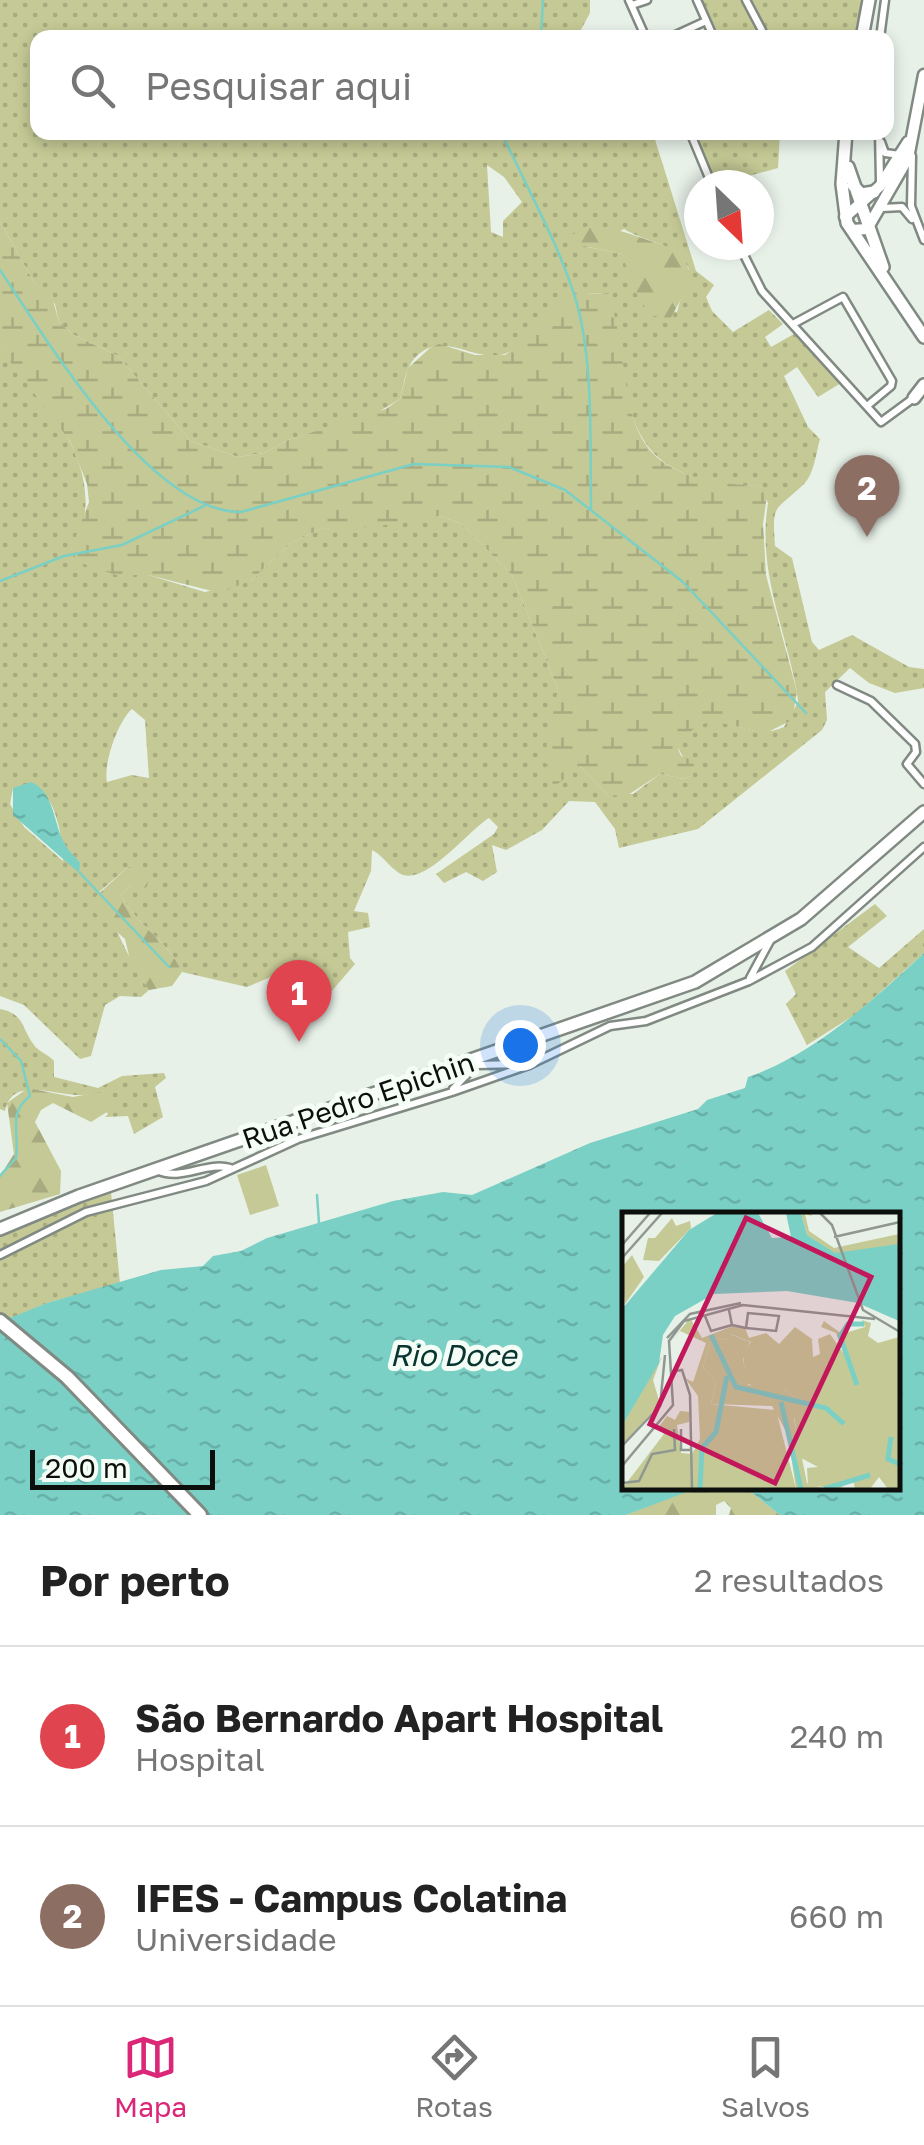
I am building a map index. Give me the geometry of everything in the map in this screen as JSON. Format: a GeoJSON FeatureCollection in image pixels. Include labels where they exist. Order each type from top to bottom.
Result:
{"type":"FeatureCollection","features":[{"type":"Feature","properties":{"kind":"highway"},"geometry":{"type":"LineString","coordinates":[[0,1321],[67,1377],[200,1515]]}},
{"type":"Feature","properties":{"kind":"main road"},"geometry":{"type":"LineString","coordinates":[[863,30],[869,0]]}},
{"type":"Feature","properties":{"kind":"main road"},"geometry":{"type":"LineString","coordinates":[[845,140],[845,216],[924,338]]}},
{"type":"Feature","properties":{"kind":"main road"},"geometry":{"type":"LineString","coordinates":[[844,148],[851,182],[893,291]]}},
{"type":"Feature","properties":{"kind":"main road"},"geometry":{"type":"LineString","coordinates":[[851,182],[861,194],[877,189]]}},
{"type":"Feature","properties":{"kind":"main road"},"geometry":{"type":"LineString","coordinates":[[0,1220],[475,1062],[695,982],[771,940],[924,812]]}},
{"type":"Feature","properties":{"kind":"main road"},"geometry":{"type":"LineString","coordinates":[[0,1229],[79,1196]]}},
{"type":"Feature","properties":{"kind":"street"},"geometry":{"type":"LineString","coordinates":[[643,30],[631,3],[647,0]]}},
{"type":"Feature","properties":{"kind":"street"},"geometry":{"type":"LineString","coordinates":[[697,0],[710,30]]}},
{"type":"Feature","properties":{"kind":"street"},"geometry":{"type":"LineString","coordinates":[[746,0],[762,30]]}},
{"type":"Feature","properties":{"kind":"street"},"geometry":{"type":"LineString","coordinates":[[881,30],[885,0]]}},
{"type":"Feature","properties":{"kind":"street"},"geometry":{"type":"LineString","coordinates":[[685,30],[706,20]]}},
{"type":"Feature","properties":{"kind":"street"},"geometry":{"type":"LineString","coordinates":[[919,230],[910,193],[924,75]]}},
{"type":"Feature","properties":{"kind":"street"},"geometry":{"type":"LineString","coordinates":[[845,216],[877,189],[901,155],[916,123]]}},
{"type":"Feature","properties":{"kind":"street"},"geometry":{"type":"LineString","coordinates":[[693,140],[706,170]]}},
{"type":"Feature","properties":{"kind":"street"},"geometry":{"type":"LineString","coordinates":[[877,189],[879,140]]}},
{"type":"Feature","properties":{"kind":"street"},"geometry":{"type":"LineString","coordinates":[[881,140],[885,153],[901,155]]}},
{"type":"Feature","properties":{"kind":"street"},"geometry":{"type":"LineString","coordinates":[[852,230],[865,231],[870,224],[914,140]]}},
{"type":"Feature","properties":{"kind":"street"},"geometry":{"type":"LineString","coordinates":[[877,212],[886,206],[902,207],[924,240]]}},
{"type":"Feature","properties":{"kind":"street"},"geometry":{"type":"LineString","coordinates":[[747,260],[762,290],[881,422],[922,392]]}},
{"type":"Feature","properties":{"kind":"street"},"geometry":{"type":"LineString","coordinates":[[793,324],[843,297],[892,381],[892,386],[867,406]]}},
{"type":"Feature","properties":{"kind":"street"},"geometry":{"type":"LineString","coordinates":[[837,685],[871,701],[915,744],[916,752],[907,764],[924,784]]}},
{"type":"Feature","properties":{"kind":"street","name":"Rua Pedro Epichin"},"geometry":{"type":"LineString","coordinates":[[0,1256],[86,1212],[158,1196],[298,1139],[452,1092],[529,1065],[610,1026],[646,1022],[749,981],[824,937],[924,848]]}},
{"type":"Feature","properties":{"kind":"street"},"geometry":{"type":"LineString","coordinates":[[749,981],[771,940]]}},
{"type":"Feature","properties":{"kind":"street"},"geometry":{"type":"LineString","coordinates":[[452,1092],[475,1062],[529,1065]]}},
{"type":"Feature","properties":{"kind":"street"},"geometry":{"type":"LineString","coordinates":[[156,1170],[174,1175],[218,1166],[230,1168]]}},
{"type":"Feature","properties":{"kind":"green space"},"geometry":{"type":"Polygon","coordinates":[[[0,0],[590,0],[590,13],[581,30],[30,30],[30,140],[655,140],[684,232],[684,260],[693,260],[696,271],[714,285],[706,297],[712,311],[733,332],[769,310],[783,324],[765,337],[771,347],[794,334],[841,383],[818,397],[797,367],[784,376],[808,427],[820,439],[810,476],[777,510],[774,522],[775,546],[792,558],[812,642],[819,650],[852,635],[909,667],[924,669],[924,688],[895,693],[869,683],[850,668],[825,692],[827,720],[822,730],[698,829],[619,848],[615,829],[595,802],[569,801],[542,830],[506,850],[492,845],[497,872],[483,881],[466,872],[444,883],[436,874],[494,834],[498,827],[489,818],[436,863],[413,875],[399,873],[372,850],[371,871],[354,911],[368,913],[370,927],[348,932],[350,958],[355,964],[331,992],[322,995],[273,976],[247,987],[182,972],[121,894],[131,885],[128,867],[99,892],[149,990],[141,997],[120,996],[105,1005],[91,1056],[80,1059],[24,1005],[0,996],[0,348],[55,416],[81,469],[86,496],[83,523],[71,549],[123,575],[148,575],[205,592],[252,580],[289,544],[321,529],[439,516],[462,524],[512,575],[558,689],[557,703],[575,767],[580,766],[607,794],[633,794],[660,774],[684,779],[693,775],[678,748],[690,731],[702,723],[714,721],[768,731],[784,727],[798,702],[769,576],[768,503],[760,486],[712,481],[678,470],[654,453],[638,430],[629,402],[609,293],[584,294],[554,306],[532,336],[507,353],[485,355],[443,346],[423,351],[409,367],[400,399],[375,414],[288,440],[264,453],[238,457],[191,441],[118,356],[72,334],[59,322],[55,304],[35,284],[0,222],[0,0]],[[487,165],[491,232],[503,237],[503,221],[522,202],[504,177],[487,165]],[[624,229],[588,247],[622,254],[644,299],[677,312],[689,269],[675,253],[624,229]],[[132,709],[127,715],[109,754],[107,782],[132,775],[149,778],[145,720],[132,709]],[[13,788],[10,804],[24,827],[63,861],[53,809],[46,797],[13,788]]]}},
{"type":"Feature","properties":{"kind":"green space"},"geometry":{"type":"Polygon","coordinates":[[[701,0],[866,2],[860,30],[717,30],[701,0]]]}},
{"type":"Feature","properties":{"kind":"green space"},"geometry":{"type":"Polygon","coordinates":[[[699,140],[780,140],[778,168],[710,170],[699,140]]]}},
{"type":"Feature","properties":{"kind":"green space"},"geometry":{"type":"Polygon","coordinates":[[[0,222],[35,284],[52,297],[59,322],[72,334],[118,356],[191,441],[238,457],[264,453],[288,440],[386,409],[400,399],[408,368],[439,344],[475,355],[505,355],[519,346],[526,332],[558,301],[576,294],[609,293],[629,402],[638,429],[652,452],[675,469],[710,480],[760,486],[767,495],[763,524],[766,575],[797,692],[792,720],[766,733],[717,723],[696,727],[678,749],[681,756],[694,761],[693,775],[684,779],[660,774],[625,797],[607,794],[580,766],[555,786],[550,784],[544,758],[558,689],[512,575],[462,524],[439,516],[379,526],[321,529],[289,544],[252,580],[220,593],[148,575],[116,575],[78,562],[71,549],[89,502],[87,484],[70,441],[0,348],[0,222]]]}},
{"type":"Feature","properties":{"kind":"green space"},"geometry":{"type":"Polygon","coordinates":[[[584,227],[619,230],[677,253],[693,278],[670,319],[650,315],[634,290],[622,254],[579,245],[571,236],[584,227]]]}},
{"type":"Feature","properties":{"kind":"green space"},"geometry":{"type":"Polygon","coordinates":[[[128,867],[142,868],[148,883],[145,888],[131,885],[121,894],[176,961],[182,972],[172,986],[149,990],[131,964],[125,939],[93,911],[92,900],[128,867]]]}},
{"type":"Feature","properties":{"kind":"green space"},"geometry":{"type":"Polygon","coordinates":[[[875,904],[887,916],[848,947],[879,968],[924,929],[924,953],[856,1014],[807,1045],[786,1004],[796,994],[785,971],[875,904]]]}},
{"type":"Feature","properties":{"kind":"green space"},"geometry":{"type":"Polygon","coordinates":[[[0,1009],[18,1018],[34,1045],[54,1061],[54,1077],[98,1088],[122,1076],[164,1073],[166,1078],[155,1087],[163,1117],[134,1134],[128,1116],[105,1117],[108,1114],[91,1094],[40,1090],[18,1092],[5,1111],[0,1109],[0,1009]]]}},
{"type":"Feature","properties":{"kind":"green space"},"geometry":{"type":"Polygon","coordinates":[[[28,1088],[73,1097],[100,1092],[108,1097],[110,1110],[91,1122],[53,1103],[41,1110],[35,1122],[61,1171],[60,1194],[0,1212],[0,1176],[14,1154],[7,1103],[28,1088]]]}},
{"type":"Feature","properties":{"kind":"green space"},"geometry":{"type":"Polygon","coordinates":[[[266,1165],[279,1206],[250,1215],[237,1175],[266,1165]]]}},
{"type":"Feature","properties":{"kind":"green space"},"geometry":{"type":"Polygon","coordinates":[[[111,1192],[120,1283],[47,1303],[11,1319],[0,1312],[0,1233],[111,1192]]]}},
{"type":"Feature","properties":{"kind":"green space"},"geometry":{"type":"Polygon","coordinates":[[[690,1490],[749,1490],[780,1515],[729,1515],[731,1508],[724,1501],[716,1505],[716,1515],[626,1515],[690,1490]]]}},
{"type":"Feature","properties":{"kind":"water"},"geometry":{"type":"Polygon","coordinates":[[[31,782],[45,793],[65,844],[80,863],[79,873],[13,815],[13,788],[31,782]]]}},
{"type":"Feature","properties":{"kind":"water","name":"Rio Doce"},"geometry":{"type":"Polygon","coordinates":[[[924,953],[924,1515],[780,1515],[749,1490],[899,1490],[899,1212],[622,1212],[622,1490],[692,1490],[626,1515],[0,1515],[0,1322],[47,1303],[161,1270],[203,1266],[213,1256],[241,1251],[267,1238],[393,1201],[443,1192],[472,1195],[590,1143],[698,1109],[707,1100],[745,1088],[748,1077],[796,1055],[863,1007],[924,953]]]}},
{"type":"Feature","properties":{"kind":"waterway"},"geometry":{"type":"LineString","coordinates":[[541,30],[543,0]]}},
{"type":"Feature","properties":{"kind":"waterway"},"geometry":{"type":"LineString","coordinates":[[505,140],[559,254],[580,318],[590,399],[591,508]]}},
{"type":"Feature","properties":{"kind":"waterway"},"geometry":{"type":"LineString","coordinates":[[0,270],[72,377],[104,417],[171,484],[206,505],[241,512],[414,464],[509,467],[565,490],[683,582],[806,713]]}},
{"type":"Feature","properties":{"kind":"waterway"},"geometry":{"type":"LineString","coordinates":[[0,581],[64,556],[122,545],[204,506]]}},
{"type":"Feature","properties":{"kind":"waterway"},"geometry":{"type":"LineString","coordinates":[[80,873],[169,967]]}},
{"type":"Feature","properties":{"kind":"waterway"},"geometry":{"type":"LineString","coordinates":[[0,1039],[21,1061],[30,1096],[17,1117],[16,1158],[0,1176]]}},
{"type":"Feature","properties":{"kind":"waterway"},"geometry":{"type":"LineString","coordinates":[[317,1195],[319,1223]]}},
{"type":"Feature","properties":{"kind":"place","name":"IFES - Campus Colatina"},"geometry":{"type":"Point","coordinates":[867,537]}},
{"type":"Feature","properties":{"kind":"place","name":"São Bernardo Apart Hospital"},"geometry":{"type":"Point","coordinates":[299,1042]}}]}
